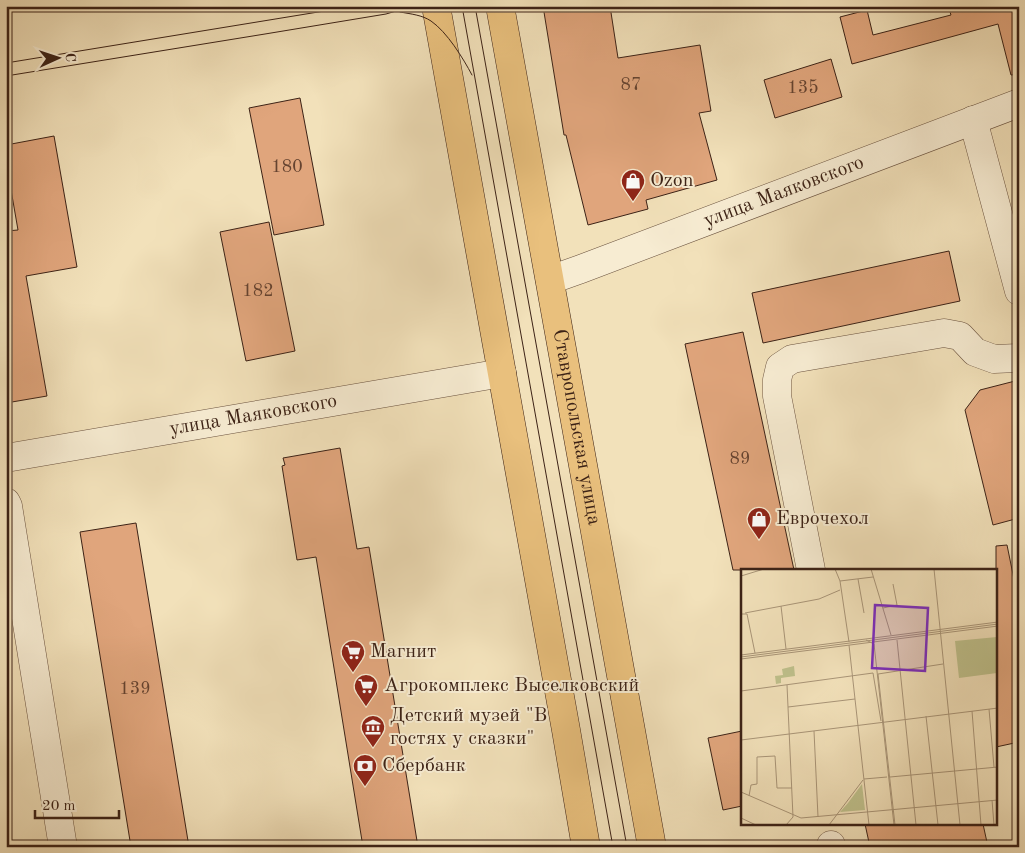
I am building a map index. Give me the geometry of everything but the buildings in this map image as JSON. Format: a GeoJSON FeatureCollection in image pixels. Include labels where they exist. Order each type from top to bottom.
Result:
{"type":"FeatureCollection","features":[{"type":"Feature","properties":{"kind":"main road"},"geometry":{"type":"LineString","coordinates":[[436,6],[586,847]]}},
{"type":"Feature","properties":{"kind":"main road","name":"Ставропольская улица"},"geometry":{"type":"LineString","coordinates":[[500,6],[652,847]]}},
{"type":"Feature","properties":{"kind":"street","name":"улица Маяковского"},"geometry":{"type":"LineString","coordinates":[[550,280],[1019,103]]}},
{"type":"Feature","properties":{"kind":"street"},"geometry":{"type":"LineString","coordinates":[[973,120],[1019,291]]}},
{"type":"Feature","properties":{"kind":"street"},"geometry":{"type":"LineString","coordinates":[[811,569],[777,396],[777,380],[780,368],[792,359],[944,333],[960,336],[975,352],[994,359],[1019,358]]}},
{"type":"Feature","properties":{"kind":"street","name":"улица Маяковского"},"geometry":{"type":"LineString","coordinates":[[6,458],[502,373]]}},
{"type":"Feature","properties":{"kind":"street"},"geometry":{"type":"LineString","coordinates":[[6,502],[64,847]]}},
{"type":"Feature","properties":{"kind":"tram line"},"geometry":{"type":"LineString","coordinates":[[6,63],[355,6]]}},
{"type":"Feature","properties":{"kind":"tram line"},"geometry":{"type":"LineString","coordinates":[[6,76],[386,14],[413,6]]}},
{"type":"Feature","properties":{"kind":"tram line"},"geometry":{"type":"LineString","coordinates":[[462,6],[613,847]]}},
{"type":"Feature","properties":{"kind":"tram line"},"geometry":{"type":"LineString","coordinates":[[475,6],[627,847]]}},
{"type":"Feature","properties":{"kind":"tram line"},"geometry":{"type":"LineString","coordinates":[[400,12],[424,17],[437,26],[454,46],[472,75]]}},
{"type":"Feature","properties":{"kind":"place","name":"Ozon"},"geometry":{"type":"Point","coordinates":[633,202]}},
{"type":"Feature","properties":{"kind":"place","name":"Еврочехол"},"geometry":{"type":"Point","coordinates":[759,540]}},
{"type":"Feature","properties":{"kind":"place","name":"Магнит"},"geometry":{"type":"Point","coordinates":[353,673]}},
{"type":"Feature","properties":{"kind":"place","name":"Агрокомплекс Выселковский"},"geometry":{"type":"Point","coordinates":[366,707]}},
{"type":"Feature","properties":{"kind":"place","name":"Детский музей \"В гостях у сказки\""},"geometry":{"type":"Point","coordinates":[373,748]}},
{"type":"Feature","properties":{"kind":"place","name":"Сбербанк"},"geometry":{"type":"Point","coordinates":[365,787]}}]}
